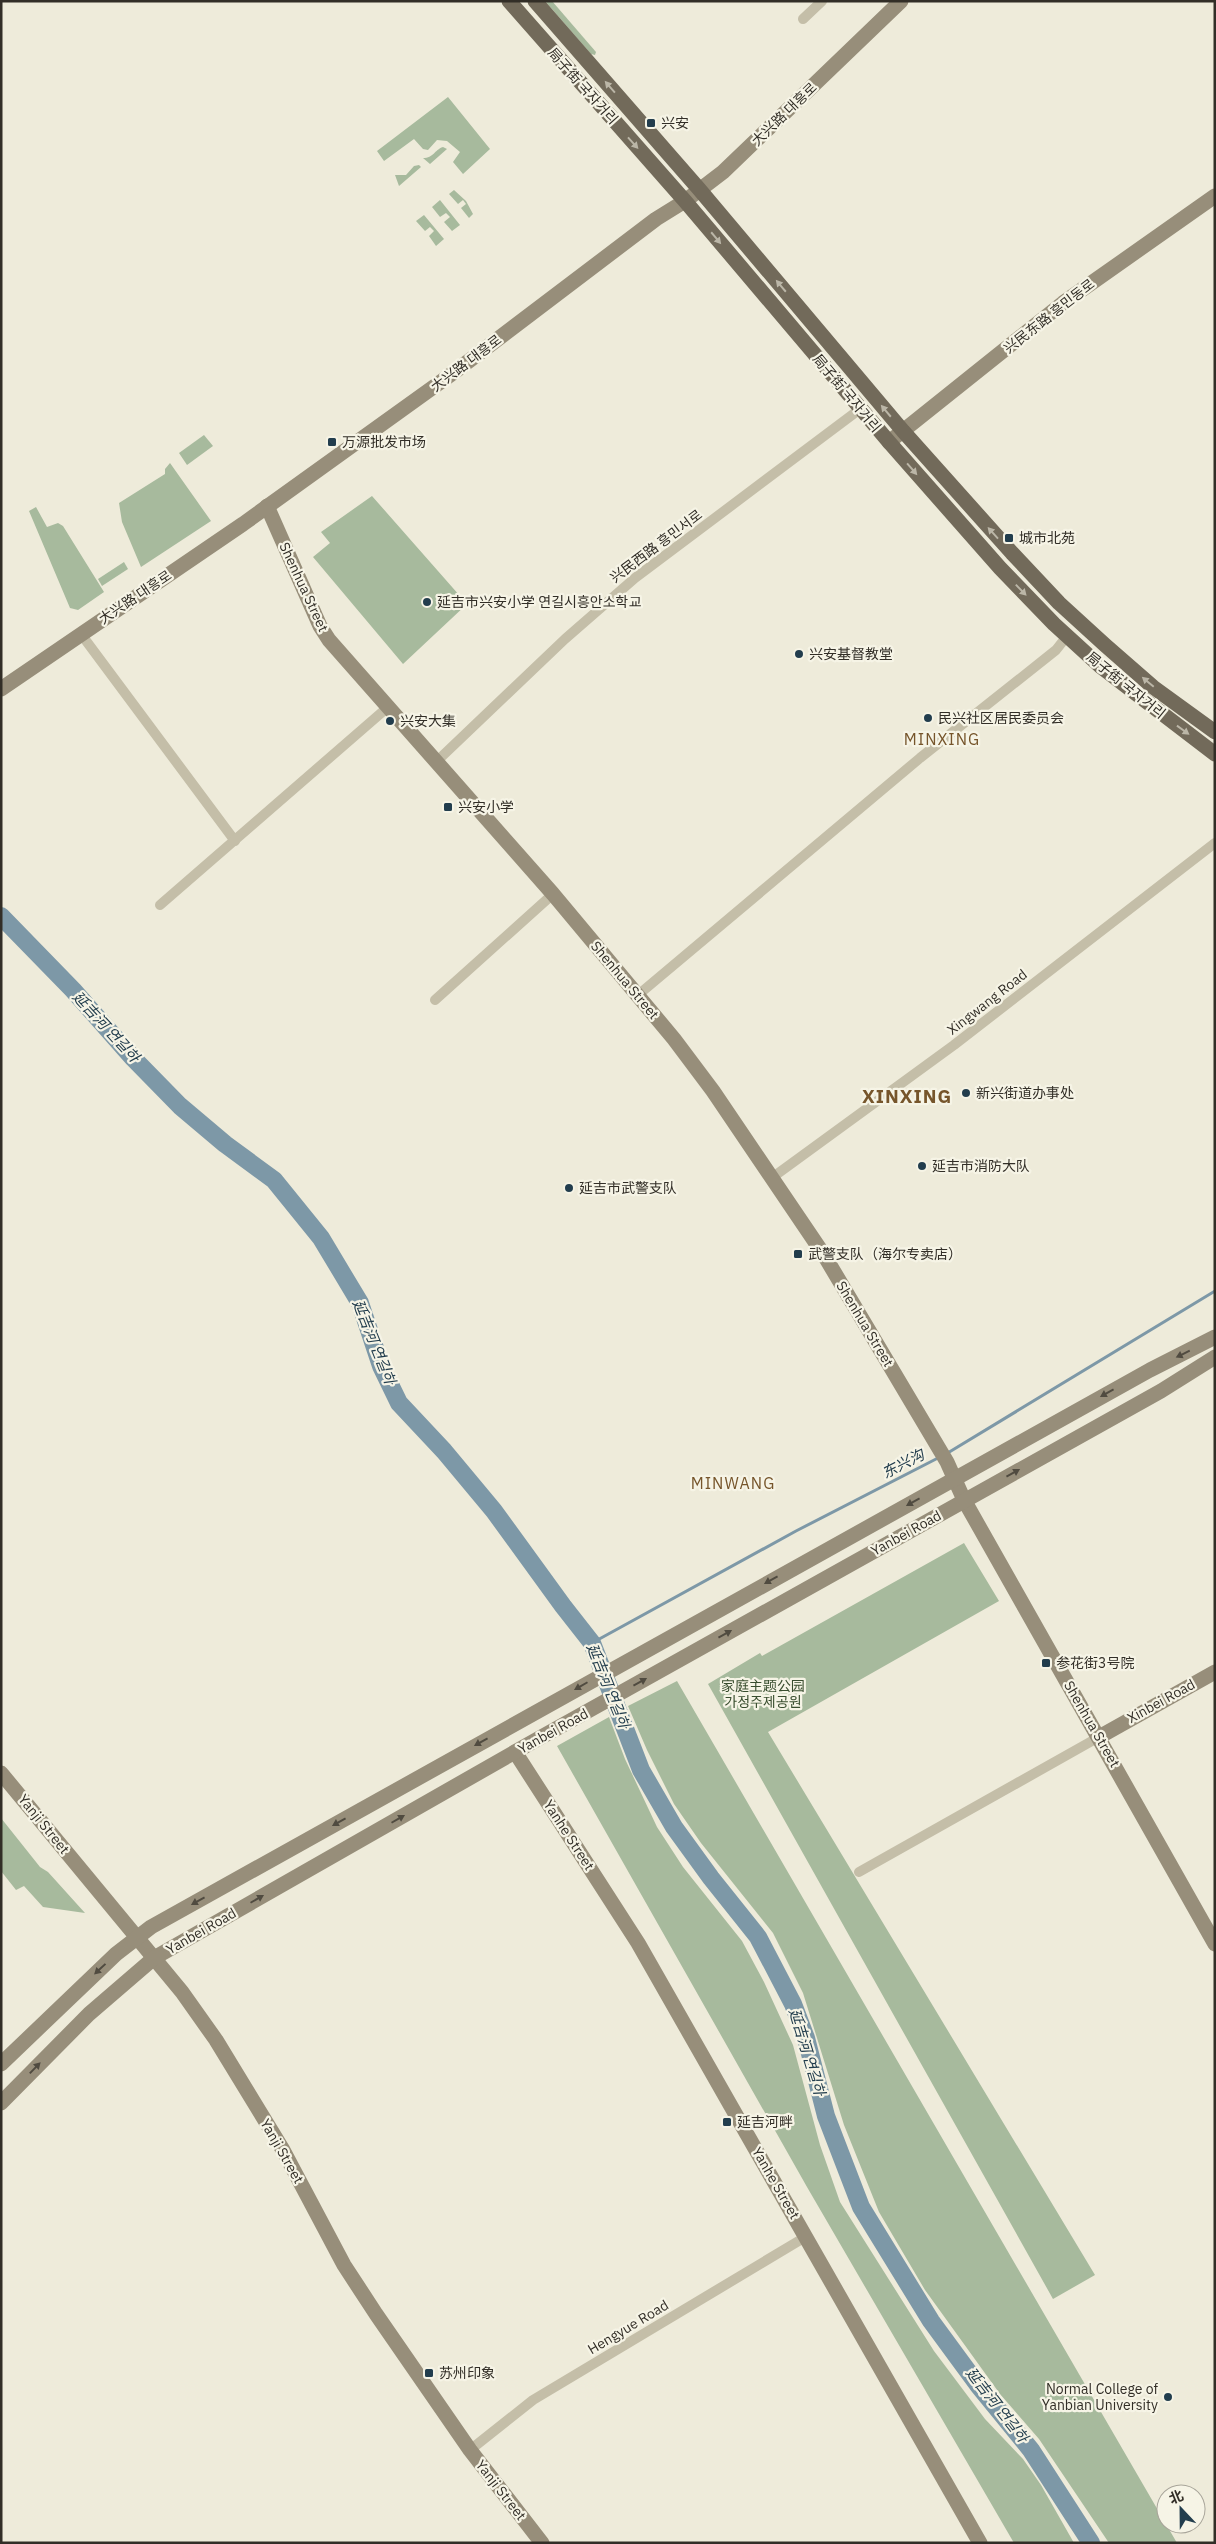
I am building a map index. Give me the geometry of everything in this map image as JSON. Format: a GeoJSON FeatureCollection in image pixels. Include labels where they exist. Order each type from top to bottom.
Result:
{"type":"FeatureCollection","features":[{"type":"Feature","properties":{"kind":"main road","name":"局子街 국자거리"},"geometry":{"type":"LineString","coordinates":[[508,1],[685,201],[860,409],[1000,568],[1067,636],[1142,700],[1215,754]]}},
{"type":"Feature","properties":{"kind":"main road","name":"局子街 국자거리"},"geometry":{"type":"LineString","coordinates":[[535,1],[700,189],[903,431],[1058,603],[1153,686],[1215,732]]}},
{"type":"Feature","properties":{"kind":"main road","name":"大兴路 대흥로"},"geometry":{"type":"LineString","coordinates":[[1,689],[267,506],[453,373],[656,219],[685,201],[724,172],[901,1]]}},
{"type":"Feature","properties":{"kind":"main road","name":"兴民东路 흥민동로"},"geometry":{"type":"LineString","coordinates":[[889,442],[1064,303],[1215,196]]}},
{"type":"Feature","properties":{"kind":"main road","name":"Shenhua Street"},"geometry":{"type":"LineString","coordinates":[[267,506],[320,626],[337,652],[437,761],[638,995],[713,1091],[773,1177],[824,1255],[944,1456],[967,1499],[1215,1923]]}},
{"type":"Feature","properties":{"kind":"main road","name":"Yanbei Road"},"geometry":{"type":"LineString","coordinates":[[1,2064],[64,2002],[137,1936],[670,1636],[1150,1370],[1215,1337]]}},
{"type":"Feature","properties":{"kind":"main road","name":"Yanbei Road"},"geometry":{"type":"LineString","coordinates":[[1,2103],[89,2014],[154,1958],[536,1740],[1161,1391],[1215,1357]]}},
{"type":"Feature","properties":{"kind":"main road","name":"Xinbei Road"},"geometry":{"type":"LineString","coordinates":[[1104,1734],[1215,1672]]}},
{"type":"Feature","properties":{"kind":"main road","name":"Shenhua Street"},"geometry":{"type":"LineString","coordinates":[[1104,1734],[1215,1944]]}},
{"type":"Feature","properties":{"kind":"main road","name":"Yanhe Street"},"geometry":{"type":"LineString","coordinates":[[515,1752],[638,1943],[980,2543]]}},
{"type":"Feature","properties":{"kind":"main road","name":"Yanji Street"},"geometry":{"type":"LineString","coordinates":[[1,1773],[137,1936],[182,1992],[216,2040],[283,2150],[344,2265],[470,2450],[542,2543]]}},
{"type":"Feature","properties":{"kind":"street"},"geometry":{"type":"LineString","coordinates":[[803,19],[822,1]]}},
{"type":"Feature","properties":{"kind":"street","name":"兴民西路 흥민서로"},"geometry":{"type":"LineString","coordinates":[[437,761],[565,639],[635,578],[860,409]]}},
{"type":"Feature","properties":{"kind":"street"},"geometry":{"type":"LineString","coordinates":[[81,634],[234,841]]}},
{"type":"Feature","properties":{"kind":"street"},"geometry":{"type":"LineString","coordinates":[[638,995],[920,758],[1056,650],[1067,636]]}},
{"type":"Feature","properties":{"kind":"street"},"geometry":{"type":"LineString","coordinates":[[160,905],[388,707]]}},
{"type":"Feature","properties":{"kind":"street","name":"Xingwang Road"},"geometry":{"type":"LineString","coordinates":[[773,1177],[954,1045],[1215,843]]}},
{"type":"Feature","properties":{"kind":"street"},"geometry":{"type":"LineString","coordinates":[[435,1000],[553,894]]}},
{"type":"Feature","properties":{"kind":"street"},"geometry":{"type":"LineString","coordinates":[[859,1872],[1104,1734]]}},
{"type":"Feature","properties":{"kind":"street","name":"Hengyue Road"},"geometry":{"type":"LineString","coordinates":[[470,2450],[533,2400],[806,2236]]}},
{"type":"Feature","properties":{"kind":"green space"},"geometry":{"type":"Polygon","coordinates":[[[545,1],[552,1],[596,52],[595,55],[591,54],[545,1]]]}},
{"type":"Feature","properties":{"kind":"green space"},"geometry":{"type":"Polygon","coordinates":[[[448,97],[490,149],[463,174],[453,162],[460,152],[447,141],[437,140],[428,150],[423,149],[414,139],[384,161],[377,151],[448,97]]]}},
{"type":"Feature","properties":{"kind":"green space"},"geometry":{"type":"Polygon","coordinates":[[[443,147],[447,149],[430,164],[423,158],[429,157],[443,147]]]}},
{"type":"Feature","properties":{"kind":"green space"},"geometry":{"type":"Polygon","coordinates":[[[419,165],[421,167],[399,186],[395,175],[406,175],[414,166],[419,165]]]}},
{"type":"Feature","properties":{"kind":"green space"},"geometry":{"type":"Polygon","coordinates":[[[454,190],[466,201],[473,214],[469,218],[461,208],[466,204],[463,200],[458,204],[449,194],[454,190]]]}},
{"type":"Feature","properties":{"kind":"green space"},"geometry":{"type":"Polygon","coordinates":[[[440,200],[460,225],[452,231],[444,222],[450,217],[446,213],[440,217],[432,207],[440,200]]]}},
{"type":"Feature","properties":{"kind":"green space"},"geometry":{"type":"Polygon","coordinates":[[[424,215],[444,239],[436,246],[429,236],[434,231],[430,227],[425,231],[416,221],[424,215]]]}},
{"type":"Feature","properties":{"kind":"green space"},"geometry":{"type":"Polygon","coordinates":[[[204,435],[213,446],[187,465],[179,453],[204,435]]]}},
{"type":"Feature","properties":{"kind":"green space"},"geometry":{"type":"Polygon","coordinates":[[[170,463],[211,521],[141,567],[122,522],[119,503],[165,474],[165,469],[170,463]]]}},
{"type":"Feature","properties":{"kind":"green space"},"geometry":{"type":"Polygon","coordinates":[[[372,496],[467,604],[403,664],[313,557],[330,543],[321,532],[372,496]]]}},
{"type":"Feature","properties":{"kind":"green space"},"geometry":{"type":"Polygon","coordinates":[[[36,507],[47,527],[58,523],[63,526],[104,592],[78,610],[70,608],[29,511],[36,507]]]}},
{"type":"Feature","properties":{"kind":"green space"},"geometry":{"type":"Polygon","coordinates":[[[124,562],[128,569],[102,586],[98,579],[124,562]]]}},
{"type":"Feature","properties":{"kind":"green space","name":"家庭主题公园 가정주제공원"},"geometry":{"type":"Polygon","coordinates":[[[964,1543],[999,1601],[768,1732],[1095,2275],[1053,2299],[708,1684],[760,1653],[762,1656],[964,1543]]]}},
{"type":"Feature","properties":{"kind":"green space"},"geometry":{"type":"Polygon","coordinates":[[[677,1681],[1156,2507],[1156,2534],[1172,2534],[1177,2543],[1109,2543],[1039,2439],[1000,2394],[925,2290],[879,2212],[844,2125],[803,1993],[773,1933],[701,1843],[674,1804],[628,1706],[677,1681]]]}},
{"type":"Feature","properties":{"kind":"green space"},"geometry":{"type":"Polygon","coordinates":[[[609,1717],[625,1759],[657,1827],[683,1867],[742,1941],[764,1982],[793,2045],[820,2145],[840,2202],[934,2351],[985,2419],[1023,2459],[1041,2485],[1074,2543],[1014,2543],[807,2187],[557,1746],[609,1717]]]}},
{"type":"Feature","properties":{"kind":"green space"},"geometry":{"type":"Polygon","coordinates":[[[1,1818],[40,1867],[48,1872],[85,1913],[43,1907],[24,1886],[16,1890],[1,1871],[1,1818]]]}},
{"type":"Feature","properties":{"kind":"waterway","name":"延吉河 연길하"},"geometry":{"type":"LineString","coordinates":[[1,916],[73,990],[133,1058],[180,1106],[225,1144],[274,1180],[321,1238],[360,1303],[381,1366],[399,1403],[444,1451],[494,1511],[592,1643],[641,1770],[674,1827],[711,1878],[758,1937],[793,2004],[806,2038],[826,2116],[861,2207],[931,2321],[978,2385],[1031,2450],[1091,2543]]}},
{"type":"Feature","properties":{"kind":"waterway","name":"东兴沟"},"geometry":{"type":"LineString","coordinates":[[946,1454],[1215,1291]]}},
{"type":"Feature","properties":{"kind":"waterway","name":"东兴沟"},"geometry":{"type":"LineString","coordinates":[[592,1643],[796,1531],[938,1458]]}},
{"type":"Feature","properties":{"kind":"place","name":"兴安"},"geometry":{"type":"Point","coordinates":[651,123]}},
{"type":"Feature","properties":{"kind":"place","name":"万源批发市场"},"geometry":{"type":"Point","coordinates":[332,442]}},
{"type":"Feature","properties":{"kind":"place","name":"城市北苑"},"geometry":{"type":"Point","coordinates":[1009,538]}},
{"type":"Feature","properties":{"kind":"place","name":"延吉市兴安小学 연길시흥안소학교"},"geometry":{"type":"Point","coordinates":[427,602]}},
{"type":"Feature","properties":{"kind":"place","name":"兴安基督教堂"},"geometry":{"type":"Point","coordinates":[799,654]}},
{"type":"Feature","properties":{"kind":"place","name":"民兴社区居民委员会"},"geometry":{"type":"Point","coordinates":[928,718]}},
{"type":"Feature","properties":{"kind":"place","name":"兴安大集"},"geometry":{"type":"Point","coordinates":[390,721]}},
{"type":"Feature","properties":{"kind":"place","name":"兴安小学"},"geometry":{"type":"Point","coordinates":[448,807]}},
{"type":"Feature","properties":{"kind":"place","name":"新兴街道办事处"},"geometry":{"type":"Point","coordinates":[966,1093]}},
{"type":"Feature","properties":{"kind":"place","name":"延吉市消防大队"},"geometry":{"type":"Point","coordinates":[922,1166]}},
{"type":"Feature","properties":{"kind":"place","name":"延吉市武警支队"},"geometry":{"type":"Point","coordinates":[569,1188]}},
{"type":"Feature","properties":{"kind":"place","name":"武警支队（海尔专卖店）"},"geometry":{"type":"Point","coordinates":[798,1254]}},
{"type":"Feature","properties":{"kind":"place","name":"参花街3号院"},"geometry":{"type":"Point","coordinates":[1046,1663]}},
{"type":"Feature","properties":{"kind":"place","name":"延吉河畔"},"geometry":{"type":"Point","coordinates":[727,2122]}},
{"type":"Feature","properties":{"kind":"place","name":"苏州印象"},"geometry":{"type":"Point","coordinates":[429,2373]}},
{"type":"Feature","properties":{"kind":"place","name":"Normal College of Yanbian University"},"geometry":{"type":"Point","coordinates":[1168,2397]}},
{"type":"Feature","properties":{"kind":"district","name":"MINXING"},"geometry":{"type":"Point","coordinates":[942,739]}},
{"type":"Feature","properties":{"kind":"district","name":"XINXING"},"geometry":{"type":"Point","coordinates":[907,1096]}},
{"type":"Feature","properties":{"kind":"district","name":"MINWANG"},"geometry":{"type":"Point","coordinates":[733,1483]}}]}
